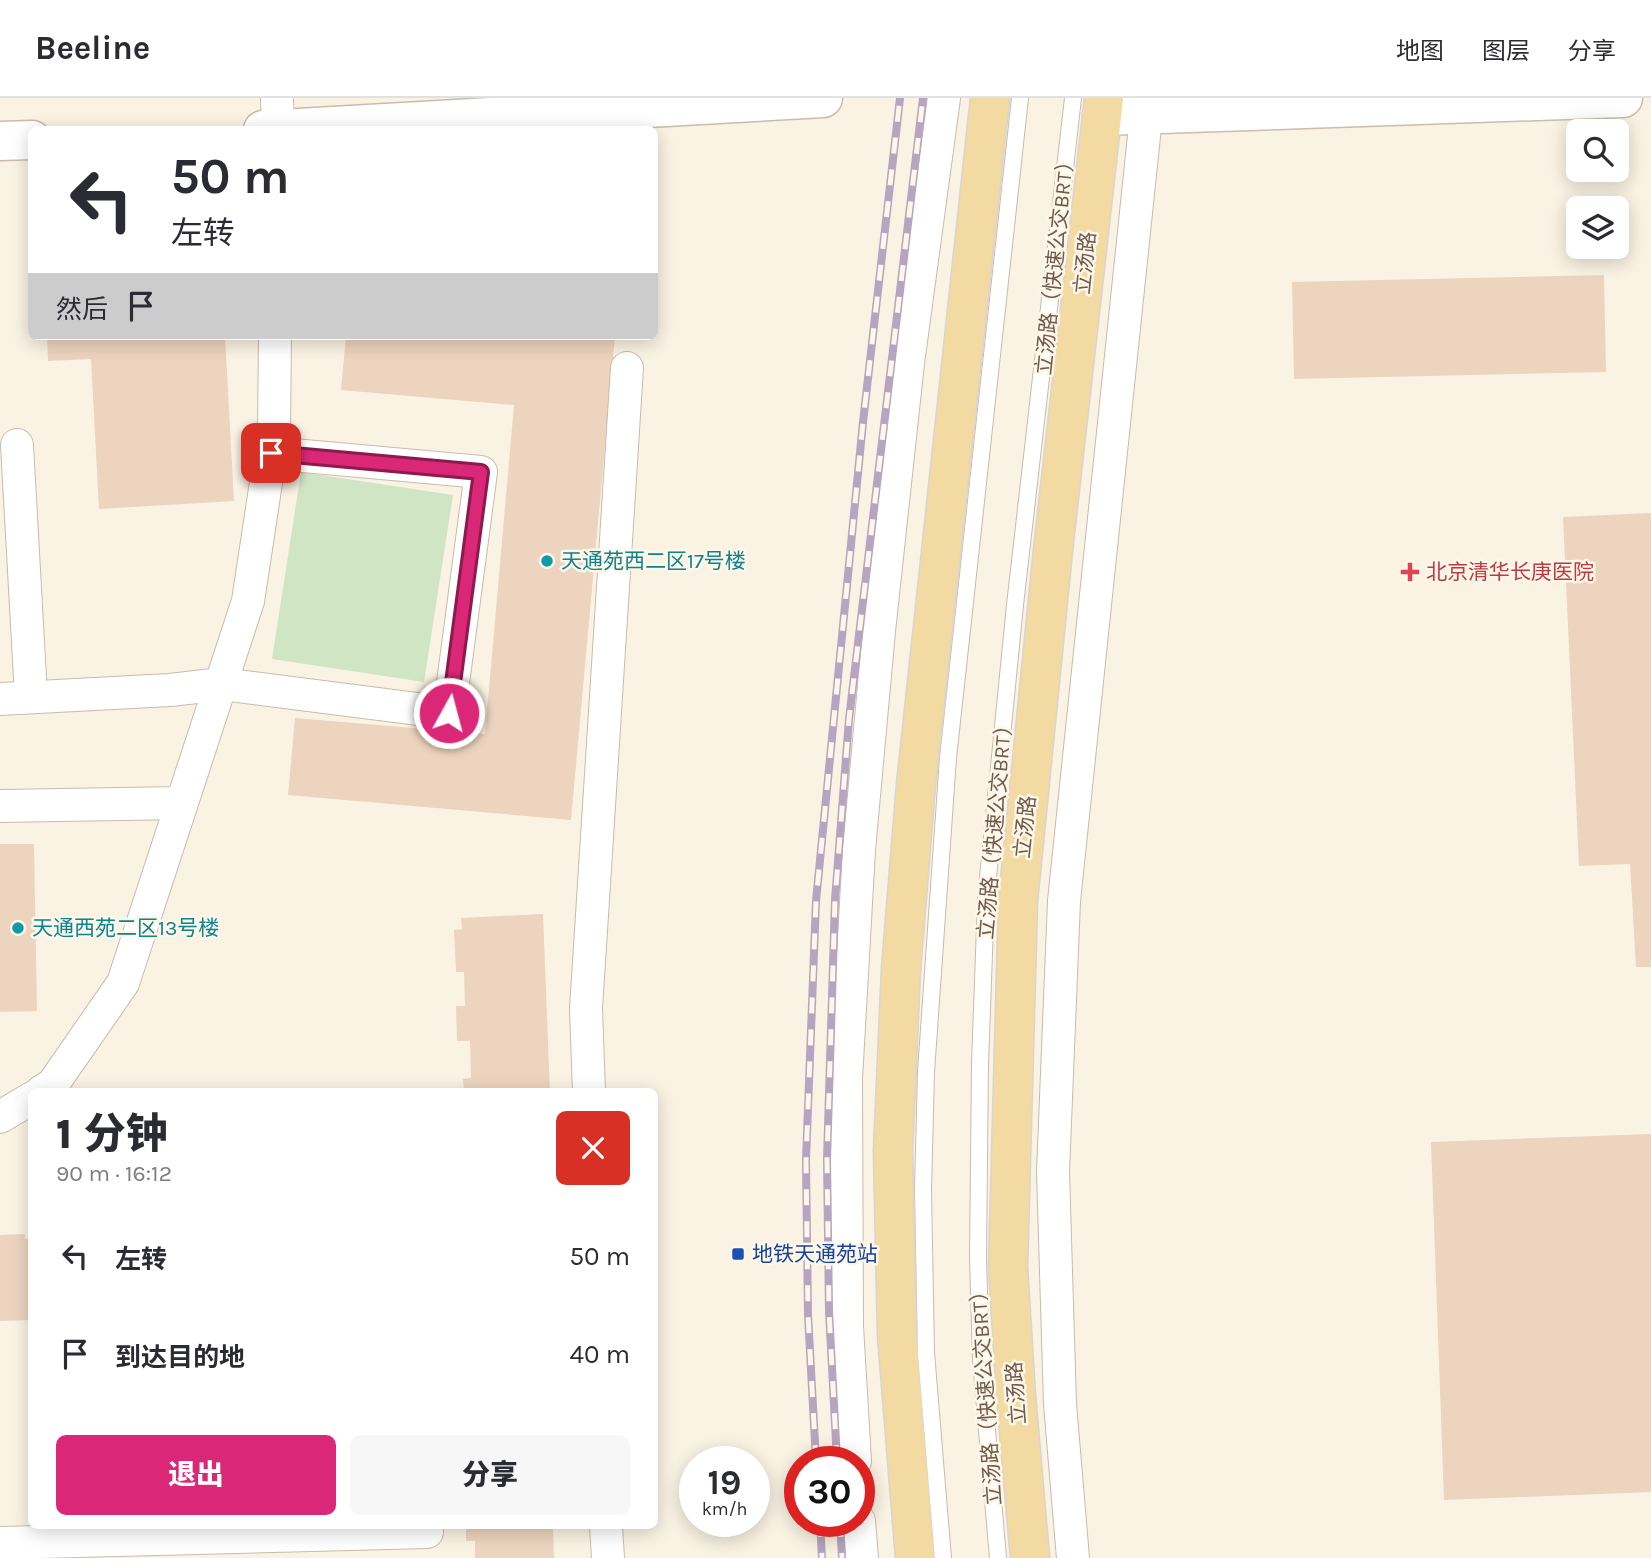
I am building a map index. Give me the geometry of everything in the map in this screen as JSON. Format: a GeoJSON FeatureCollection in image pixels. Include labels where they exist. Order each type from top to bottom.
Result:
{"type":"FeatureCollection","features":[{"type":"Feature","properties":{"kind":"main road"},"geometry":{"type":"LineString","coordinates":[[915,1558],[897,1322],[893,1152],[901,969],[916,785],[990,98]]}},
{"type":"Feature","properties":{"kind":"main road","name":"立汤路"},"geometry":{"type":"LineString","coordinates":[[1030,1558],[1008,1267],[1018,901],[1093,104]]}},
{"type":"Feature","properties":{"kind":"street"},"geometry":{"type":"LineString","coordinates":[[277,98],[278,126]]}},
{"type":"Feature","properties":{"kind":"street"},"geometry":{"type":"LineString","coordinates":[[331,126],[823,98]]}},
{"type":"Feature","properties":{"kind":"street"},"geometry":{"type":"LineString","coordinates":[[854,1446],[847,1326],[846,1079],[859,850],[906,377],[944,98]]}},
{"type":"Feature","properties":{"kind":"street"},"geometry":{"type":"LineString","coordinates":[[1093,104],[1148,106],[1623,98]]}},
{"type":"Feature","properties":{"kind":"street","name":"立汤路"},"geometry":{"type":"LineString","coordinates":[[1073,1558],[1060,1404],[1053,1172],[1065,901],[1148,106]]}},
{"type":"Feature","properties":{"kind":"street"},"geometry":{"type":"LineString","coordinates":[[0,141],[28,140]]}},
{"type":"Feature","properties":{"kind":"street"},"geometry":{"type":"LineString","coordinates":[[47,1088],[53,1084],[123,983],[248,601],[274,430],[275,340]]}},
{"type":"Feature","properties":{"kind":"street"},"geometry":{"type":"LineString","coordinates":[[589,1088],[586,1009],[628,368]]}},
{"type":"Feature","properties":{"kind":"street"},"geometry":{"type":"LineString","coordinates":[[17,445],[31,696]]}},
{"type":"Feature","properties":{"kind":"street"},"geometry":{"type":"LineString","coordinates":[[0,699],[170,690],[222,684],[449,713],[481,472],[271,453]]}},
{"type":"Feature","properties":{"kind":"street"},"geometry":{"type":"LineString","coordinates":[[0,806],[181,803]]}},
{"type":"Feature","properties":{"kind":"street"},"geometry":{"type":"LineString","coordinates":[[0,1117],[28,1100]]}},
{"type":"Feature","properties":{"kind":"street"},"geometry":{"type":"LineString","coordinates":[[606,1529],[608,1558]]}},
{"type":"Feature","properties":{"kind":"street"},"geometry":{"type":"LineString","coordinates":[[0,1543],[427,1532]]}},
{"type":"Feature","properties":{"kind":"street"},"geometry":{"type":"LineString","coordinates":[[860,1537],[862,1558]]}},
{"type":"Feature","properties":{"kind":"lane"},"geometry":{"type":"LineString","coordinates":[[943,1558],[926,1353],[923,1190],[927,1058],[950,732],[1020,98]]}},
{"type":"Feature","properties":{"kind":"lane","name":"立汤路（快速公交BRT）"},"geometry":{"type":"LineString","coordinates":[[998,1558],[981,1360],[978,1257],[980,1064],[986,898],[1015,605],[1093,104]]}},
{"type":"Feature","properties":{"kind":"green space"},"geometry":{"type":"Polygon","coordinates":[[[301,472],[453,495],[424,682],[272,659],[301,472]]]}},
{"type":"Feature","properties":{"kind":"building"},"geometry":{"type":"Polygon","coordinates":[[[1604,275],[1606,372],[1294,379],[1292,282],[1604,275]]]}},
{"type":"Feature","properties":{"kind":"building"},"geometry":{"type":"Polygon","coordinates":[[[47,340],[225,340],[234,501],[99,509],[91,359],[48,361],[47,340]]]}},
{"type":"Feature","properties":{"kind":"building","name":"天通苑西二区17号楼"},"geometry":{"type":"Polygon","coordinates":[[[346,340],[615,340],[571,820],[288,795],[295,718],[485,734],[514,405],[341,390],[346,340]]]}},
{"type":"Feature","properties":{"kind":"building","name":"北京清华长庚医院"},"geometry":{"type":"Polygon","coordinates":[[[1651,513],[1651,967],[1636,967],[1630,864],[1579,866],[1563,517],[1651,513]]]}},
{"type":"Feature","properties":{"kind":"building","name":"天通西苑二区13号楼"},"geometry":{"type":"Polygon","coordinates":[[[0,844],[34,844],[37,1011],[0,1012],[0,844]]]}},
{"type":"Feature","properties":{"kind":"building"},"geometry":{"type":"Polygon","coordinates":[[[543,914],[550,1088],[464,1088],[463,1079],[471,1078],[470,1041],[457,1041],[456,1006],[465,1006],[464,972],[456,972],[454,930],[462,929],[461,918],[543,914]]]}},
{"type":"Feature","properties":{"kind":"building"},"geometry":{"type":"Polygon","coordinates":[[[1651,1134],[1651,1492],[1444,1500],[1431,1142],[1651,1134]]]}},
{"type":"Feature","properties":{"kind":"building"},"geometry":{"type":"Polygon","coordinates":[[[25,1234],[25,1239],[28,1239],[28,1320],[0,1321],[0,1235],[25,1234]]]}},
{"type":"Feature","properties":{"kind":"building"},"geometry":{"type":"Polygon","coordinates":[[[466,1529],[553,1529],[554,1558],[475,1558],[475,1541],[466,1541],[466,1529]]]}},
{"type":"Feature","properties":{"kind":"railway"},"geometry":{"type":"LineString","coordinates":[[815,1446],[808,1315],[806,1160],[816,901],[863,422],[900,98]]}},
{"type":"Feature","properties":{"kind":"railway"},"geometry":{"type":"LineString","coordinates":[[836,1446],[829,1311],[827,1159],[835,900],[849,719],[923,98]]}},
{"type":"Feature","properties":{"kind":"railway"},"geometry":{"type":"LineString","coordinates":[[821,1537],[822,1558]]}},
{"type":"Feature","properties":{"kind":"railway"},"geometry":{"type":"LineString","coordinates":[[841,1537],[842,1558]]}},
{"type":"Feature","properties":{"kind":"place","name":"天通苑西二区17号楼"},"geometry":{"type":"Point","coordinates":[547,561]}},
{"type":"Feature","properties":{"kind":"place","name":"北京清华长庚医院"},"geometry":{"type":"Point","coordinates":[1410,572]}},
{"type":"Feature","properties":{"kind":"place","name":"天通西苑二区13号楼"},"geometry":{"type":"Point","coordinates":[18,928]}},
{"type":"Feature","properties":{"kind":"place","name":"地铁天通苑站"},"geometry":{"type":"Point","coordinates":[738,1254]}},
{"type":"Feature","properties":{"kind":"route"},"geometry":{"type":"LineString","coordinates":[[271,453],[481,472],[449,713]]}}]}
